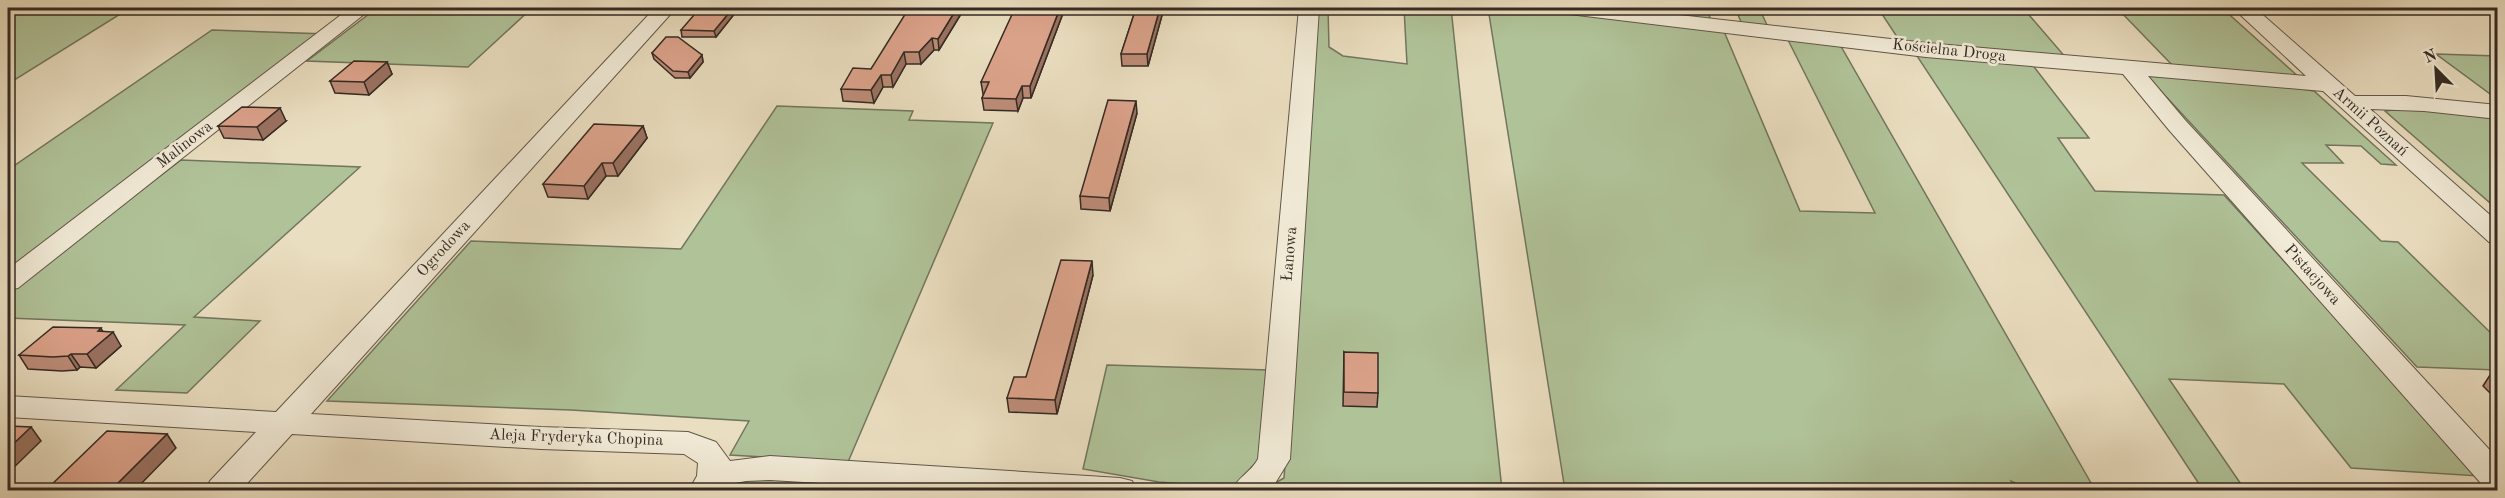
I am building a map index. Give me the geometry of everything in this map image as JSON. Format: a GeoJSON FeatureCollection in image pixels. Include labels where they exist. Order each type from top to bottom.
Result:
{"type":"FeatureCollection","features":[{"type":"Feature","properties":{"kind":"street","name":"Malinowa"},"geometry":{"type":"LineString","coordinates":[[8,282],[363,8]]}},
{"type":"Feature","properties":{"kind":"street","name":"Ogrodowa"},"geometry":{"type":"LineString","coordinates":[[222,490],[666,8]]}},
{"type":"Feature","properties":{"kind":"street","name":"Łanowa"},"geometry":{"type":"LineString","coordinates":[[1248,490],[1254,487],[1269,471],[1274,459],[1310,8]]}},
{"type":"Feature","properties":{"kind":"street","name":"Kościelna Droga"},"geometry":{"type":"LineString","coordinates":[[1569,8],[1926,51],[2329,85]]}},
{"type":"Feature","properties":{"kind":"street","name":"Armii Poznań"},"geometry":{"type":"LineString","coordinates":[[2243,8],[2498,236]]}},
{"type":"Feature","properties":{"kind":"street","name":"Pistacjowa"},"geometry":{"type":"LineString","coordinates":[[2130,68],[2177,125],[2498,481]]}},
{"type":"Feature","properties":{"kind":"street"},"geometry":{"type":"LineString","coordinates":[[2350,104],[2379,101],[2414,102],[2498,112]]}},
{"type":"Feature","properties":{"kind":"street","name":"Aleja Fryderyka Chopina"},"geometry":{"type":"LineString","coordinates":[[8,406],[552,439],[688,443],[705,450],[714,460],[709,483]]}},
{"type":"Feature","properties":{"kind":"street","name":"Aleja Fryderyka Chopina"},"geometry":{"type":"LineString","coordinates":[[709,483],[746,469],[770,468],[1120,490]]}},
{"type":"Feature","properties":{"kind":"green space"},"geometry":{"type":"Polygon","coordinates":[[[8,8],[130,8],[8,84],[8,8]]]}},
{"type":"Feature","properties":{"kind":"green space"},"geometry":{"type":"Polygon","coordinates":[[[377,8],[532,8],[468,67],[307,61],[377,8]]]}},
{"type":"Feature","properties":{"kind":"green space"},"geometry":{"type":"Polygon","coordinates":[[[1318,8],[1328,8],[1329,47],[1343,56],[1407,64],[1404,8],[1451,8],[1502,490],[1266,490],[1284,478],[1318,8]]]}},
{"type":"Feature","properties":{"kind":"green space"},"geometry":{"type":"Polygon","coordinates":[[[1488,8],[1543,8],[1723,29],[1800,211],[1875,213],[1786,36],[1839,43],[2095,490],[2032,490],[2011,481],[2016,490],[1565,490],[1488,8]]]}},
{"type":"Feature","properties":{"kind":"green space"},"geometry":{"type":"Polygon","coordinates":[[[1668,8],[1706,8],[1711,20],[1671,16],[1668,8]]]}},
{"type":"Feature","properties":{"kind":"green space"},"geometry":{"type":"Polygon","coordinates":[[[1735,8],[1759,8],[1768,27],[1742,24],[1735,8]]]}},
{"type":"Feature","properties":{"kind":"green space"},"geometry":{"type":"Polygon","coordinates":[[[1878,8],[2023,8],[2067,59],[1901,43],[1878,8]]]}},
{"type":"Feature","properties":{"kind":"green space"},"geometry":{"type":"Polygon","coordinates":[[[2117,8],[2222,8],[2300,78],[2175,68],[2117,8]]]}},
{"type":"Feature","properties":{"kind":"green space"},"geometry":{"type":"Polygon","coordinates":[[[212,30],[326,34],[8,277],[8,170],[212,30]]]}},
{"type":"Feature","properties":{"kind":"green space"},"geometry":{"type":"Polygon","coordinates":[[[1915,53],[2031,63],[2089,138],[2058,138],[2095,191],[2224,195],[2479,476],[2351,468],[2284,384],[2169,379],[2245,490],[2203,490],[1915,53]]]}},
{"type":"Feature","properties":{"kind":"green space"},"geometry":{"type":"Polygon","coordinates":[[[2436,54],[2497,56],[2497,99],[2436,54]]]}},
{"type":"Feature","properties":{"kind":"green space"},"geometry":{"type":"Polygon","coordinates":[[[2145,74],[2273,84],[2314,91],[2396,165],[2381,164],[2361,146],[2326,145],[2343,163],[2302,163],[2381,241],[2398,242],[2497,339],[2497,370],[2417,367],[2145,74]]]}},
{"type":"Feature","properties":{"kind":"green space"},"geometry":{"type":"Polygon","coordinates":[[[777,106],[913,111],[909,120],[993,123],[848,462],[730,455],[749,421],[571,410],[327,401],[471,241],[681,249],[777,106]]]}},
{"type":"Feature","properties":{"kind":"green space"},"geometry":{"type":"Polygon","coordinates":[[[2408,108],[2497,119],[2497,209],[2385,111],[2408,108]]]}},
{"type":"Feature","properties":{"kind":"green space"},"geometry":{"type":"Polygon","coordinates":[[[181,160],[360,167],[194,317],[260,321],[187,393],[116,390],[185,325],[8,318],[8,292],[181,160]]]}},
{"type":"Feature","properties":{"kind":"green space"},"geometry":{"type":"Polygon","coordinates":[[[1107,365],[1269,370],[1259,469],[1235,488],[1159,482],[1083,469],[1107,365]]]}},
{"type":"Feature","properties":{"kind":"green space"},"geometry":{"type":"Polygon","coordinates":[[[746,477],[840,479],[835,490],[716,490],[746,477]]]}},
{"type":"Feature","properties":{"kind":"building"},"geometry":{"type":"Polygon","coordinates":[[[700,8],[733,8],[714,31],[681,30],[700,8]]]}},
{"type":"Feature","properties":{"kind":"building"},"geometry":{"type":"Polygon","coordinates":[[[909,8],[957,8],[938,39],[932,38],[919,52],[904,52],[891,75],[881,75],[871,90],[841,89],[853,68],[871,69],[909,8]]]}},
{"type":"Feature","properties":{"kind":"building"},"geometry":{"type":"Polygon","coordinates":[[[1015,8],[1060,8],[1030,86],[1022,86],[1016,99],[982,98],[989,82],[981,82],[1015,8]]]}},
{"type":"Feature","properties":{"kind":"building"},"geometry":{"type":"Polygon","coordinates":[[[1136,8],[1160,8],[1147,54],[1121,54],[1136,8]]]}},
{"type":"Feature","properties":{"kind":"building"},"geometry":{"type":"Polygon","coordinates":[[[666,37],[678,37],[702,55],[688,72],[673,71],[652,53],[666,37]]]}},
{"type":"Feature","properties":{"kind":"building"},"geometry":{"type":"Polygon","coordinates":[[[354,61],[387,62],[364,82],[330,81],[354,61]]]}},
{"type":"Feature","properties":{"kind":"building"},"geometry":{"type":"Polygon","coordinates":[[[1108,100],[1136,101],[1109,198],[1080,196],[1108,100]]]}},
{"type":"Feature","properties":{"kind":"building"},"geometry":{"type":"Polygon","coordinates":[[[242,107],[280,108],[257,127],[218,126],[242,107]]]}},
{"type":"Feature","properties":{"kind":"building"},"geometry":{"type":"Polygon","coordinates":[[[594,124],[643,126],[613,163],[602,163],[584,186],[543,184],[594,124]]]}},
{"type":"Feature","properties":{"kind":"building"},"geometry":{"type":"Polygon","coordinates":[[[1061,260],[1092,261],[1055,400],[1007,398],[1014,377],[1026,377],[1061,260]]]}},
{"type":"Feature","properties":{"kind":"building"},"geometry":{"type":"Polygon","coordinates":[[[53,327],[101,328],[98,331],[113,332],[87,354],[53,357],[19,355],[53,327]]]}},
{"type":"Feature","properties":{"kind":"building"},"geometry":{"type":"Polygon","coordinates":[[[1344,352],[1378,353],[1378,393],[1344,392],[1344,352]]]}},
{"type":"Feature","properties":{"kind":"building"},"geometry":{"type":"Polygon","coordinates":[[[8,426],[31,427],[8,449],[8,426]]]}},
{"type":"Feature","properties":{"kind":"building"},"geometry":{"type":"Polygon","coordinates":[[[107,431],[167,434],[111,490],[46,490],[107,431]]]}},
{"type":"Feature","properties":{"kind":"building"},"geometry":{"type":"Polygon","coordinates":[[[407,487],[448,488],[446,490],[404,490],[407,487]]]}}]}
